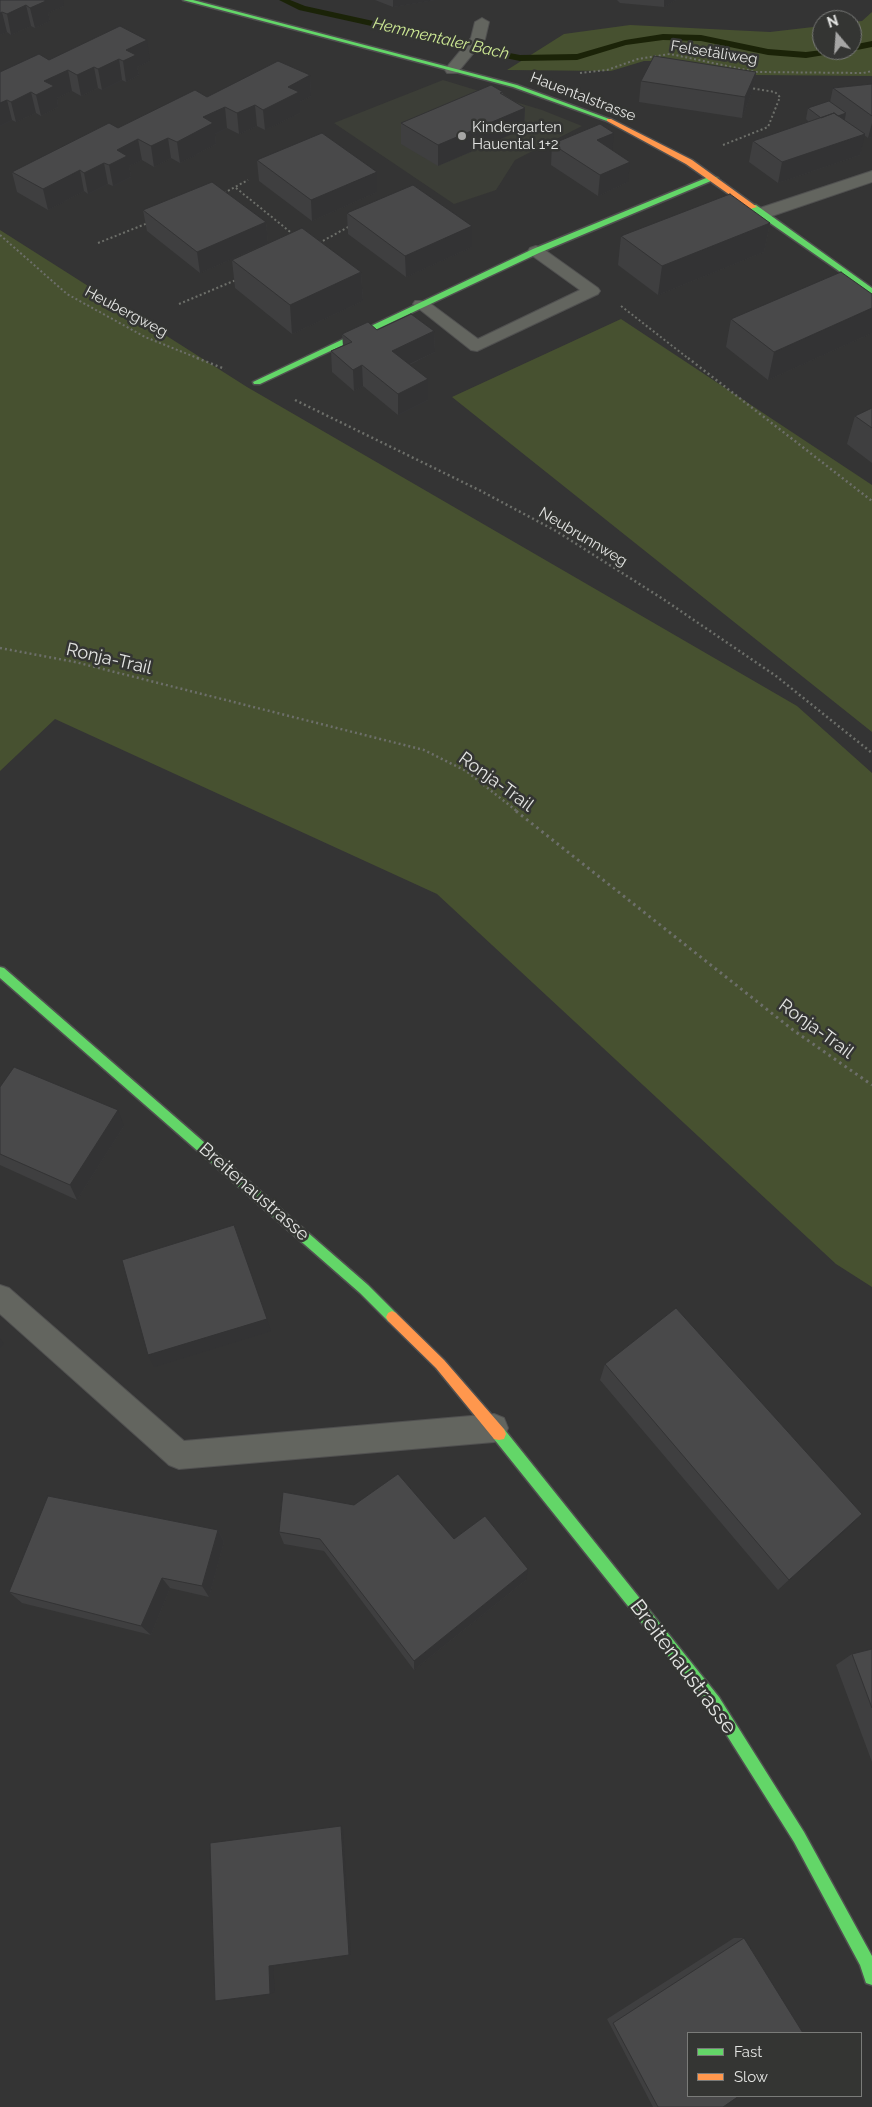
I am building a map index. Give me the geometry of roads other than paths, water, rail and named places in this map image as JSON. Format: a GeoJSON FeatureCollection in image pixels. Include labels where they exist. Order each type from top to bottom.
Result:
{"type":"FeatureCollection","features":[{"type":"Feature","properties":{"kind":"street","name":"Hauentalstrasse"},"geometry":{"type":"LineString","coordinates":[[186,0],[515,86],[585,110],[668,149],[714,178],[872,292]]}},
{"type":"Feature","properties":{"kind":"street"},"geometry":{"type":"LineString","coordinates":[[762,214],[872,176]]}},
{"type":"Feature","properties":{"kind":"street"},"geometry":{"type":"LineString","coordinates":[[258,382],[536,251],[714,178]]}},
{"type":"Feature","properties":{"kind":"street","name":"Breitenaustrasse"},"geometry":{"type":"LineString","coordinates":[[0,971],[364,1290],[440,1364],[494,1428],[714,1702],[799,1837],[866,1962],[872,1977]]}},
{"type":"Feature","properties":{"kind":"lane"},"geometry":{"type":"LineString","coordinates":[[452,70],[478,40],[482,22]]}},
{"type":"Feature","properties":{"kind":"lane"},"geometry":{"type":"LineString","coordinates":[[422,304],[477,346],[592,291],[536,251]]}},
{"type":"Feature","properties":{"kind":"lane"},"geometry":{"type":"LineString","coordinates":[[0,1297],[179,1455],[494,1428]]}},
{"type":"Feature","properties":{"kind":"waterway","name":"Hemmentaler Bach"},"geometry":{"type":"LineString","coordinates":[[283,0],[302,8],[396,29],[450,44],[520,58],[577,57],[625,43],[663,37],[701,38],[768,52],[812,54]]}},
{"type":"Feature","properties":{"kind":"waterway","name":"Hemmentaler Bach"},"geometry":{"type":"LineString","coordinates":[[862,46],[872,44]]}},
{"type":"Feature","properties":{"kind":"place","name":"Kindergarten Hauental 1+2"},"geometry":{"type":"Point","coordinates":[462,136]}}]}
